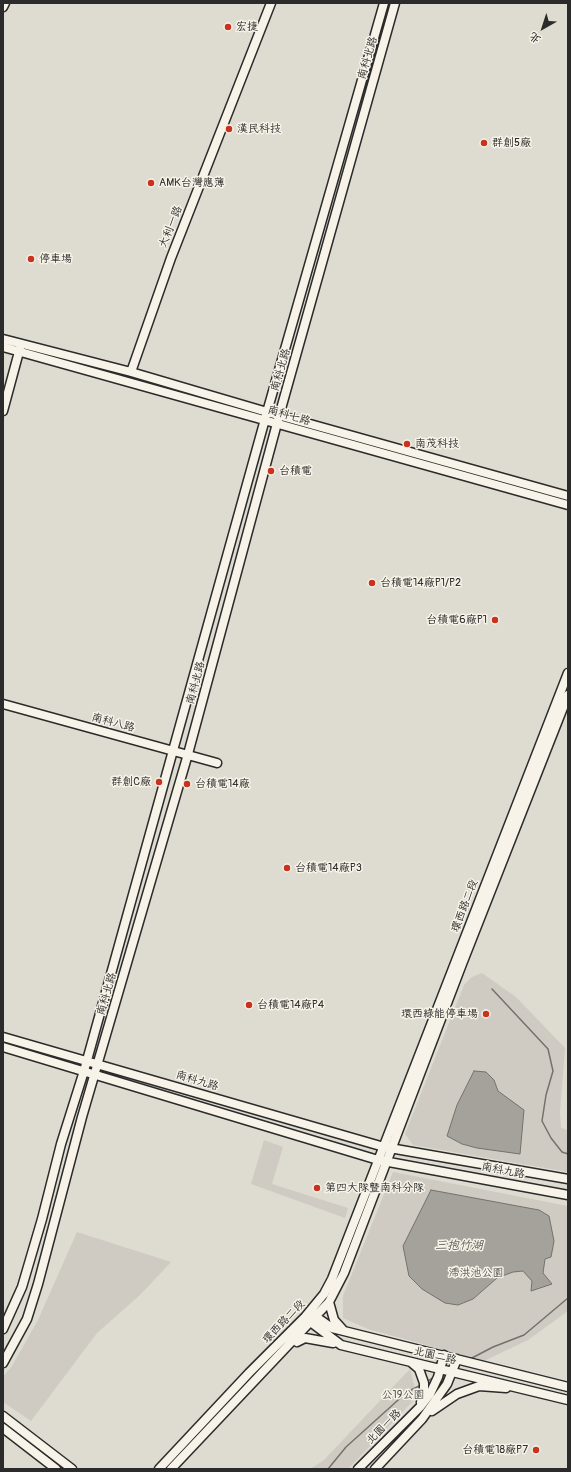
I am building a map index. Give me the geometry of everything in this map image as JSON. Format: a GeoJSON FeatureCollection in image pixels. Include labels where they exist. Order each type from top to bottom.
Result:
{"type":"FeatureCollection","features":[{"type":"Feature","properties":{"kind":"street"},"geometry":{"type":"LineString","coordinates":[[3,7],[5,3]]}},
{"type":"Feature","properties":{"kind":"street","name":"大利一路"},"geometry":{"type":"LineString","coordinates":[[130,372],[170,258],[252,55],[271,3]]}},
{"type":"Feature","properties":{"kind":"street","name":"南科北路"},"geometry":{"type":"LineString","coordinates":[[3,1329],[22,1287],[42,1219],[61,1144],[84,1071],[266,416],[384,3]]}},
{"type":"Feature","properties":{"kind":"street","name":"南科北路"},"geometry":{"type":"LineString","coordinates":[[3,1363],[27,1319],[82,1117],[96,1075],[188,754],[278,420],[395,3]]}},
{"type":"Feature","properties":{"kind":"street","name":"南科七路"},"geometry":{"type":"LineString","coordinates":[[3,339],[20,348],[266,416]]}},
{"type":"Feature","properties":{"kind":"street","name":"南科七路"},"geometry":{"type":"LineString","coordinates":[[3,347],[20,348],[130,372],[278,420],[568,505]]}},
{"type":"Feature","properties":{"kind":"street"},"geometry":{"type":"LineString","coordinates":[[3,411],[20,348]]}},
{"type":"Feature","properties":{"kind":"street","name":"南科七路"},"geometry":{"type":"LineString","coordinates":[[278,420],[568,496]]}},
{"type":"Feature","properties":{"kind":"street","name":"環西路二段"},"geometry":{"type":"LineString","coordinates":[[171,1469],[314,1320],[329,1302],[344,1274],[387,1161],[388,1147],[568,673]]}},
{"type":"Feature","properties":{"kind":"street","name":"環西路二段"},"geometry":{"type":"LineString","coordinates":[[159,1469],[249,1373],[307,1314],[324,1294],[332,1279],[378,1160],[388,1147],[462,964],[568,695]]}},
{"type":"Feature","properties":{"kind":"street","name":"南科八路"},"geometry":{"type":"LineString","coordinates":[[3,704],[217,763]]}},
{"type":"Feature","properties":{"kind":"street","name":"南科九路"},"geometry":{"type":"LineString","coordinates":[[3,1037],[388,1147],[568,1179]]}},
{"type":"Feature","properties":{"kind":"street"},"geometry":{"type":"LineString","coordinates":[[3,1047],[378,1160]]}},
{"type":"Feature","properties":{"kind":"street","name":"南科九路"},"geometry":{"type":"LineString","coordinates":[[378,1160],[568,1195]]}},
{"type":"Feature","properties":{"kind":"street"},"geometry":{"type":"LineString","coordinates":[[329,1302],[334,1320],[345,1332]]}},
{"type":"Feature","properties":{"kind":"street","name":"北園二路"},"geometry":{"type":"LineString","coordinates":[[307,1314],[341,1345],[397,1359],[439,1373],[455,1366],[568,1386]]}},
{"type":"Feature","properties":{"kind":"street","name":"北園二路"},"geometry":{"type":"LineString","coordinates":[[314,1320],[345,1332],[444,1355],[455,1366],[529,1390],[568,1400]]}},
{"type":"Feature","properties":{"kind":"street"},"geometry":{"type":"LineString","coordinates":[[289,1346],[305,1338],[324,1340],[341,1345]]}},
{"type":"Feature","properties":{"kind":"street","name":"北園一路"},"geometry":{"type":"LineString","coordinates":[[358,1469],[420,1407],[430,1394],[439,1373],[444,1355]]}},
{"type":"Feature","properties":{"kind":"street"},"geometry":{"type":"LineString","coordinates":[[397,1359],[414,1363],[419,1369],[424,1391],[420,1407]]}},
{"type":"Feature","properties":{"kind":"street","name":"北園一路"},"geometry":{"type":"LineString","coordinates":[[375,1469],[422,1419],[447,1384],[455,1366]]}},
{"type":"Feature","properties":{"kind":"street"},"geometry":{"type":"LineString","coordinates":[[422,1419],[435,1408],[457,1394],[479,1386],[529,1390]]}},
{"type":"Feature","properties":{"kind":"street"},"geometry":{"type":"LineString","coordinates":[[3,1416],[72,1469]]}},
{"type":"Feature","properties":{"kind":"street"},"geometry":{"type":"LineString","coordinates":[[3,1428],[56,1469]]}},
{"type":"Feature","properties":{"kind":"shaded area"},"geometry":{"type":"Polygon","coordinates":[[[3,3],[568,3],[568,1469],[3,1469],[3,3]]]}},
{"type":"Feature","properties":{"kind":"green space"},"geometry":{"type":"Polygon","coordinates":[[[482,973],[516,997],[565,1048],[560,1112],[561,1128],[568,1130],[568,1172],[413,1145],[405,1134],[464,985],[472,977],[482,973]]]}},
{"type":"Feature","properties":{"kind":"green space"},"geometry":{"type":"Polygon","coordinates":[[[264,1140],[283,1147],[272,1184],[348,1208],[345,1218],[251,1184],[264,1140]]]}},
{"type":"Feature","properties":{"kind":"green space","name":"滯洪池公園"},"geometry":{"type":"Polygon","coordinates":[[[393,1172],[568,1206],[568,1311],[528,1340],[484,1361],[368,1329],[343,1318],[343,1296],[393,1172]]]}},
{"type":"Feature","properties":{"kind":"green space"},"geometry":{"type":"Polygon","coordinates":[[[77,1232],[171,1262],[140,1295],[97,1333],[31,1421],[3,1402],[3,1377],[12,1366],[38,1320],[77,1232]]]}},
{"type":"Feature","properties":{"kind":"green space","name":"公19公園"},"geometry":{"type":"Polygon","coordinates":[[[410,1369],[416,1392],[413,1401],[348,1469],[310,1469],[324,1460],[410,1369]]]}},
{"type":"Feature","properties":{"kind":"water"},"geometry":{"type":"Polygon","coordinates":[[[474,1071],[486,1072],[494,1080],[498,1091],[524,1110],[520,1154],[477,1148],[462,1144],[447,1136],[457,1105],[474,1071]]]}},
{"type":"Feature","properties":{"kind":"water","name":"三抱竹湖"},"geometry":{"type":"Polygon","coordinates":[[[431,1190],[539,1210],[549,1216],[554,1241],[551,1257],[545,1259],[543,1273],[552,1284],[531,1291],[532,1281],[523,1271],[513,1272],[497,1278],[473,1299],[458,1305],[445,1303],[422,1289],[409,1276],[403,1246],[431,1190]]]}},
{"type":"Feature","properties":{"kind":"waterway"},"geometry":{"type":"LineString","coordinates":[[492,989],[548,1049],[553,1071],[546,1095],[542,1121],[551,1138],[562,1152],[568,1154]]}},
{"type":"Feature","properties":{"kind":"waterway"},"geometry":{"type":"LineString","coordinates":[[470,1359],[493,1347],[524,1335],[568,1298]]}},
{"type":"Feature","properties":{"kind":"waterway"},"geometry":{"type":"LineString","coordinates":[[426,1382],[433,1378]]}},
{"type":"Feature","properties":{"kind":"waterway"},"geometry":{"type":"LineString","coordinates":[[328,1469],[346,1447],[407,1392],[421,1385]]}},
{"type":"Feature","properties":{"kind":"place","name":"宏捷"},"geometry":{"type":"Point","coordinates":[228,27]}},
{"type":"Feature","properties":{"kind":"place","name":"漢民科技"},"geometry":{"type":"Point","coordinates":[229,129]}},
{"type":"Feature","properties":{"kind":"place","name":"群創5廠"},"geometry":{"type":"Point","coordinates":[484,143]}},
{"type":"Feature","properties":{"kind":"place","name":"AMK台灣應薄"},"geometry":{"type":"Point","coordinates":[151,183]}},
{"type":"Feature","properties":{"kind":"place","name":"停車場"},"geometry":{"type":"Point","coordinates":[31,259]}},
{"type":"Feature","properties":{"kind":"place","name":"南茂科技"},"geometry":{"type":"Point","coordinates":[407,444]}},
{"type":"Feature","properties":{"kind":"place","name":"台積電"},"geometry":{"type":"Point","coordinates":[271,471]}},
{"type":"Feature","properties":{"kind":"place","name":"台積電14廠P1/P2"},"geometry":{"type":"Point","coordinates":[372,583]}},
{"type":"Feature","properties":{"kind":"place","name":"台積電6廠P1"},"geometry":{"type":"Point","coordinates":[495,620]}},
{"type":"Feature","properties":{"kind":"place","name":"群創C廠"},"geometry":{"type":"Point","coordinates":[159,782]}},
{"type":"Feature","properties":{"kind":"place","name":"台積電14廠"},"geometry":{"type":"Point","coordinates":[187,784]}},
{"type":"Feature","properties":{"kind":"place","name":"台積電14廠P3"},"geometry":{"type":"Point","coordinates":[287,868]}},
{"type":"Feature","properties":{"kind":"place","name":"台積電14廠P4"},"geometry":{"type":"Point","coordinates":[249,1005]}},
{"type":"Feature","properties":{"kind":"place","name":"環西綠能停車場"},"geometry":{"type":"Point","coordinates":[486,1014]}},
{"type":"Feature","properties":{"kind":"place","name":"第四大隊暨南科分隊"},"geometry":{"type":"Point","coordinates":[317,1188]}},
{"type":"Feature","properties":{"kind":"place","name":"台積電18廠P7"},"geometry":{"type":"Point","coordinates":[536,1450]}}]}
